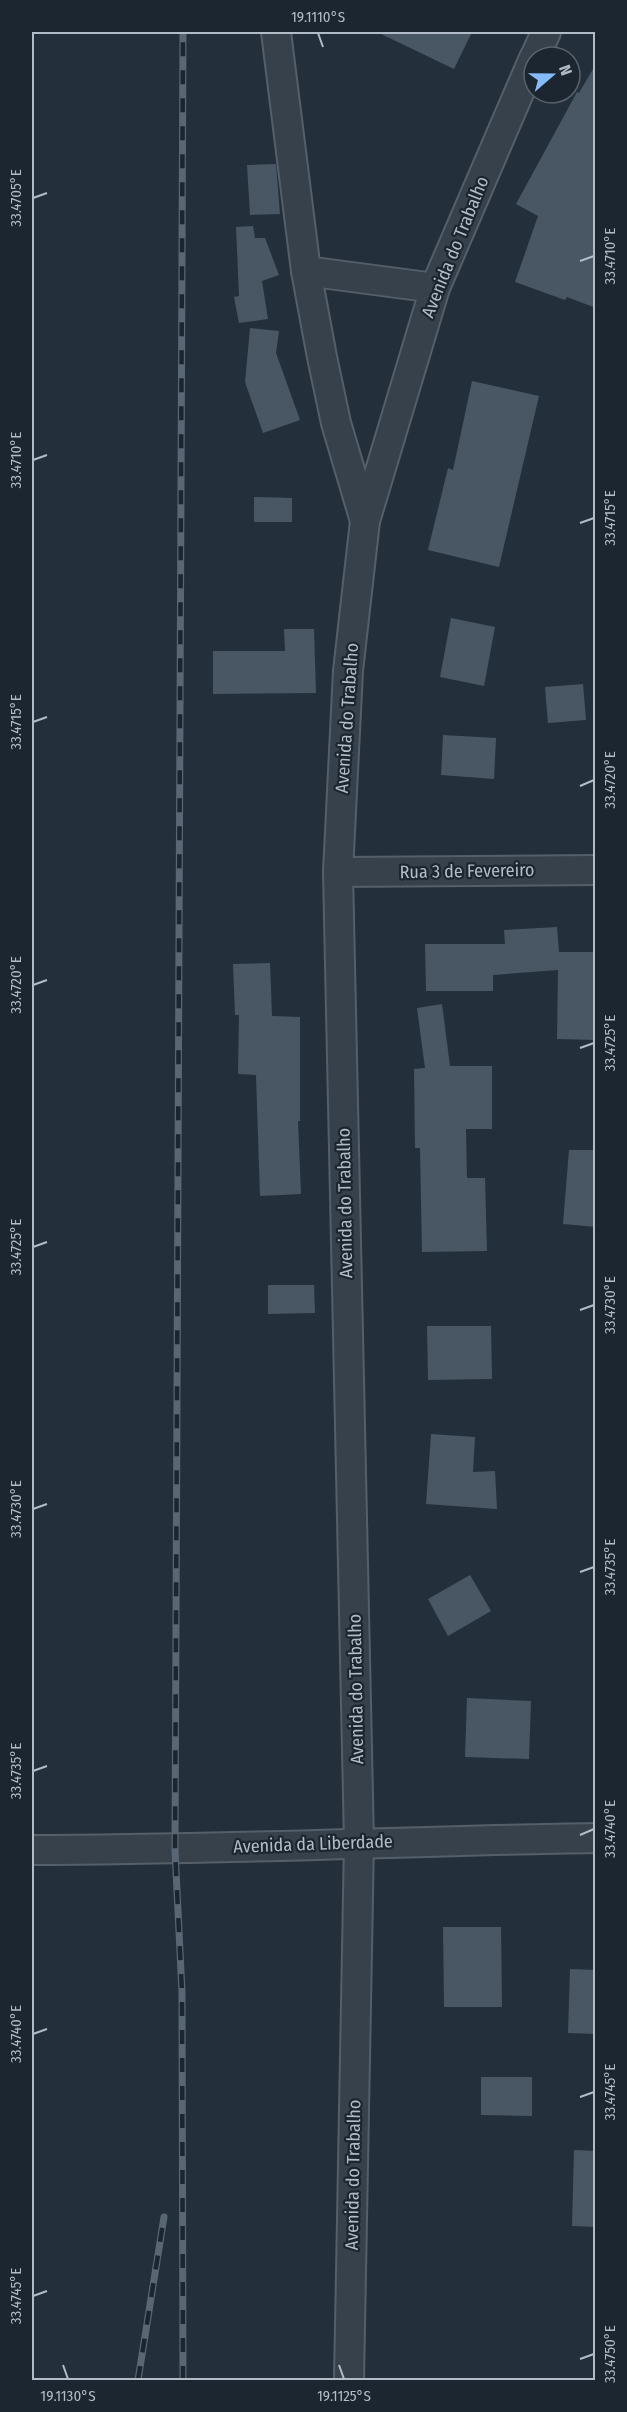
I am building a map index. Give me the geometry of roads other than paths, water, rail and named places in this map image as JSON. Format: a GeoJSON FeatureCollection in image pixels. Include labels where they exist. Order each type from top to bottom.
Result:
{"type":"FeatureCollection","features":[{"type":"Feature","properties":{"kind":"street"},"geometry":{"type":"LineString","coordinates":[[276,32],[306,271],[336,423],[365,521]]}},
{"type":"Feature","properties":{"kind":"street","name":"Avenida do Trabalho"},"geometry":{"type":"LineString","coordinates":[[349,2380],[359,1842],[338,873],[348,671],[365,521],[435,288],[522,86]]}},
{"type":"Feature","properties":{"kind":"street"},"geometry":{"type":"LineString","coordinates":[[306,271],[435,288]]}},
{"type":"Feature","properties":{"kind":"street","name":"Rua 3 de Fevereiro"},"geometry":{"type":"LineString","coordinates":[[338,873],[596,870]]}},
{"type":"Feature","properties":{"kind":"street","name":"Avenida da Liberdade"},"geometry":{"type":"LineString","coordinates":[[32,1850],[175,1850],[359,1842],[596,1838]]}},
{"type":"Feature","properties":{"kind":"railway"},"geometry":{"type":"LineString","coordinates":[[183,32],[175,1850],[182,1992],[183,2380]]}},
{"type":"Feature","properties":{"kind":"railway"},"geometry":{"type":"LineString","coordinates":[[138,2380],[164,2217]]}}]}
